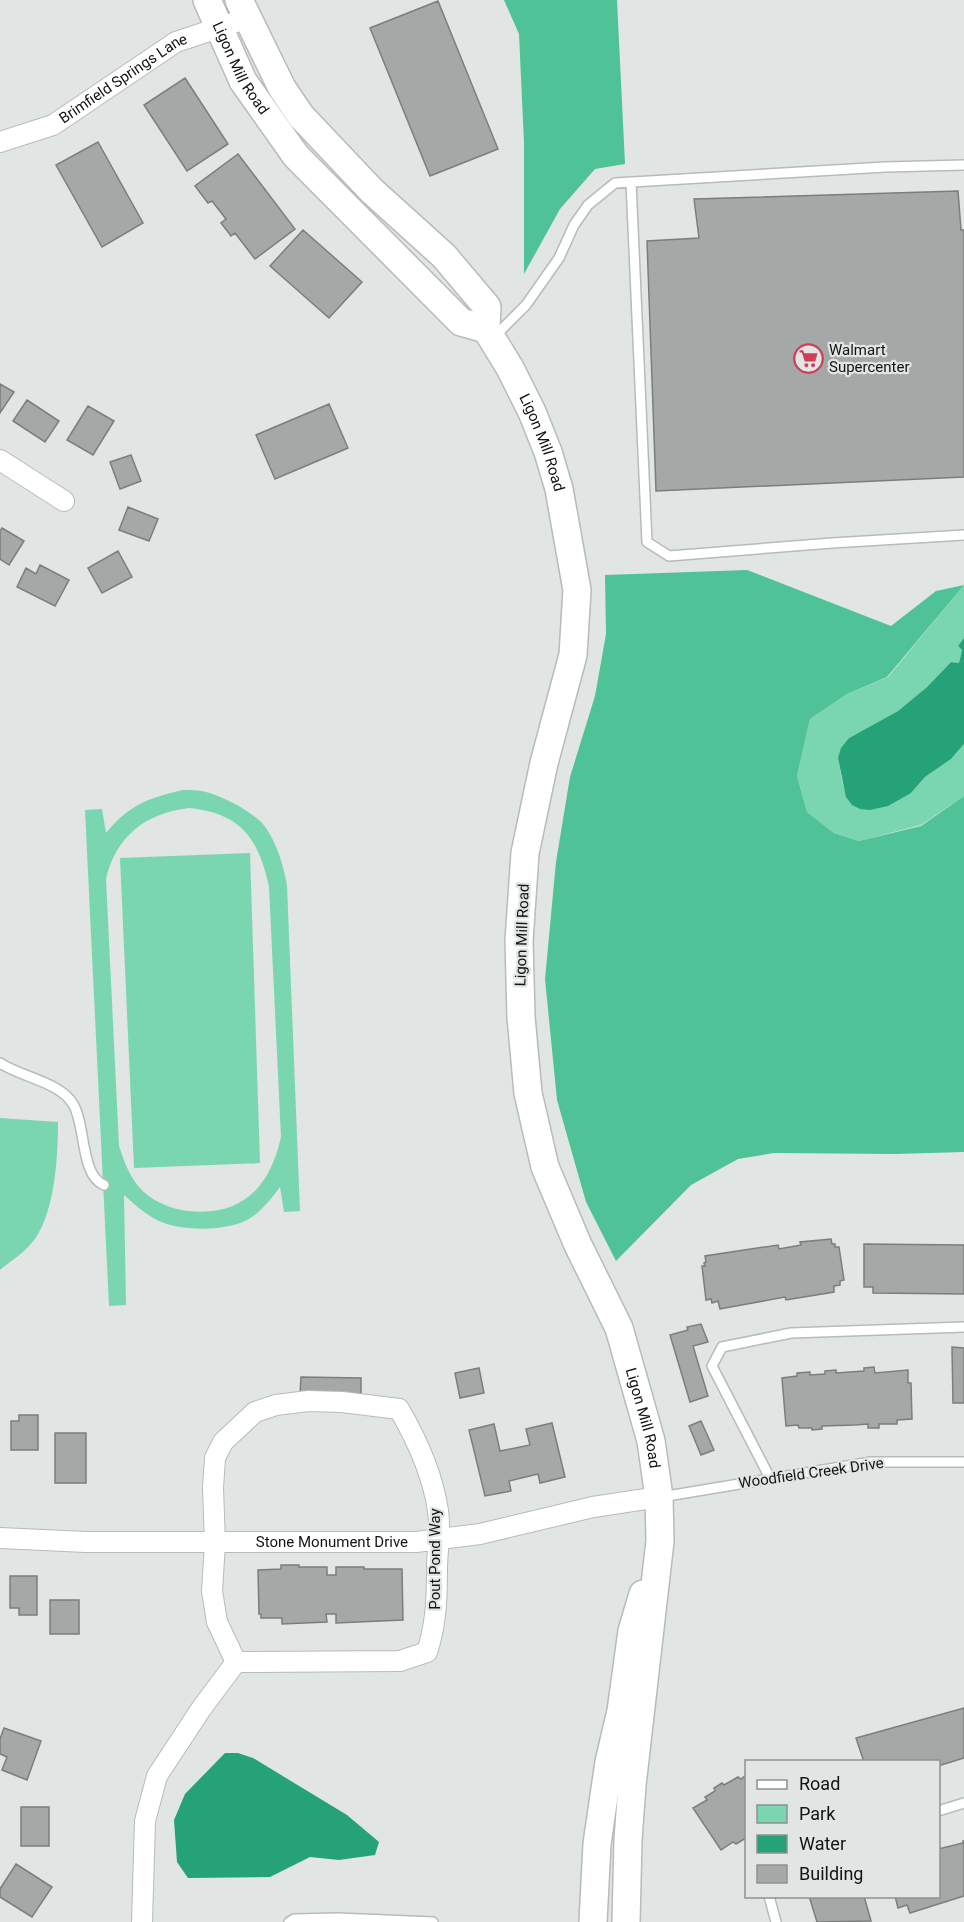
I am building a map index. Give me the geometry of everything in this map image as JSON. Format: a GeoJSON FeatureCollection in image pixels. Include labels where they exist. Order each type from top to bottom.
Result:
{"type":"FeatureCollection","features":[{"type":"Feature","properties":{"kind":"main road","name":"Ligon Mill Road"},"geometry":{"type":"LineString","coordinates":[[207,0],[221,27],[243,81],[296,156],[461,322],[489,334]]}},
{"type":"Feature","properties":{"kind":"main road","name":"Ligon Mill Road"},"geometry":{"type":"LineString","coordinates":[[244,9],[282,88],[301,116],[372,192],[444,256],[487,307],[489,334],[528,403],[548,452],[559,489],[578,590],[573,655],[544,763],[525,853],[519,941],[521,1017],[528,1093],[545,1167],[578,1245],[619,1328],[651,1441],[659,1497],[660,1541],[632,1785],[626,1922]]}},
{"type":"Feature","properties":{"kind":"main road","name":"Ligon Mill Road"},"geometry":{"type":"LineString","coordinates":[[593,1922],[597,1844],[609,1762],[621,1711],[632,1631],[660,1541]]}},
{"type":"Feature","properties":{"kind":"street","name":"Brimfield Springs Lane"},"geometry":{"type":"LineString","coordinates":[[0,142],[53,125],[176,42],[221,27],[244,9]]}},
{"type":"Feature","properties":{"kind":"street"},"geometry":{"type":"LineString","coordinates":[[0,460],[64,501]]}},
{"type":"Feature","properties":{"kind":"street","name":"Pout Pond Way"},"geometry":{"type":"LineString","coordinates":[[308,1401],[342,1402],[399,1409],[411,1429],[429,1471],[439,1512],[437,1597],[434,1632],[427,1652],[400,1661],[236,1662],[217,1622],[212,1591],[215,1543],[214,1458],[223,1442],[255,1412],[276,1405],[308,1401]]}},
{"type":"Feature","properties":{"kind":"street","name":"Stone Monument Drive"},"geometry":{"type":"LineString","coordinates":[[0,1538],[86,1542],[416,1542],[480,1534],[593,1507],[659,1497]]}},
{"type":"Feature","properties":{"kind":"street"},"geometry":{"type":"LineString","coordinates":[[142,1922],[145,1821],[157,1776],[236,1662]]}},
{"type":"Feature","properties":{"kind":"lane"},"geometry":{"type":"LineString","coordinates":[[489,334],[526,306],[559,258],[574,225],[588,205],[615,183],[885,167],[964,165]]}},
{"type":"Feature","properties":{"kind":"lane"},"geometry":{"type":"LineString","coordinates":[[631,182],[647,542],[669,556],[832,543],[964,536]]}},
{"type":"Feature","properties":{"kind":"lane"},"geometry":{"type":"LineString","coordinates":[[0,1063],[11,1071],[54,1086],[73,1103],[89,1166],[94,1179],[104,1185]]}},
{"type":"Feature","properties":{"kind":"lane"},"geometry":{"type":"LineString","coordinates":[[770,1478],[712,1366],[722,1347],[791,1333],[964,1326]]}},
{"type":"Feature","properties":{"kind":"lane","name":"Woodfield Creek Drive"},"geometry":{"type":"LineString","coordinates":[[659,1497],[871,1462],[964,1462]]}},
{"type":"Feature","properties":{"kind":"lane"},"geometry":{"type":"LineString","coordinates":[[940,1811],[964,1803]]}},
{"type":"Feature","properties":{"kind":"lane"},"geometry":{"type":"LineString","coordinates":[[770,1898],[776,1922]]}},
{"type":"Feature","properties":{"kind":"lane"},"geometry":{"type":"LineString","coordinates":[[289,1922],[294,1919],[338,1918],[433,1922]]}},
{"type":"Feature","properties":{"kind":"green space"},"geometry":{"type":"Polygon","coordinates":[[[964,585],[964,638],[958,646],[962,650],[959,663],[951,662],[927,687],[898,711],[849,738],[838,758],[846,793],[854,805],[860,809],[911,793],[925,777],[951,759],[964,744],[964,796],[921,825],[859,841],[834,833],[807,812],[797,776],[810,719],[847,694],[888,677],[964,585]]]}},
{"type":"Feature","properties":{"kind":"green space"},"geometry":{"type":"Polygon","coordinates":[[[183,790],[203,791],[239,806],[266,828],[282,863],[287,885],[300,1211],[284,1212],[280,1187],[260,1210],[243,1222],[219,1228],[179,1227],[157,1220],[124,1195],[126,1305],[109,1306],[85,810],[102,809],[106,833],[131,809],[183,790]],[[189,808],[159,815],[146,821],[125,839],[117,850],[106,879],[119,1146],[132,1178],[149,1196],[162,1204],[175,1208],[207,1212],[224,1209],[251,1195],[269,1170],[281,1137],[269,887],[260,855],[245,831],[222,816],[189,808]]]}},
{"type":"Feature","properties":{"kind":"green space"},"geometry":{"type":"Polygon","coordinates":[[[250,853],[260,1163],[134,1168],[120,858],[250,853]]]}},
{"type":"Feature","properties":{"kind":"green space"},"geometry":{"type":"Polygon","coordinates":[[[0,1118],[58,1122],[56,1170],[50,1205],[44,1221],[38,1235],[29,1246],[0,1270],[0,1118]]]}},
{"type":"Feature","properties":{"kind":"shaded area"},"geometry":{"type":"Polygon","coordinates":[[[504,0],[617,0],[625,164],[595,169],[560,209],[524,274],[524,143],[519,34],[504,0]]]}},
{"type":"Feature","properties":{"kind":"shaded area"},"geometry":{"type":"Polygon","coordinates":[[[747,570],[891,626],[936,591],[964,585],[887,677],[847,694],[810,719],[797,776],[807,812],[834,833],[859,841],[921,826],[964,796],[964,1152],[774,1153],[738,1159],[691,1185],[616,1261],[586,1202],[557,1100],[545,979],[556,862],[570,777],[595,696],[606,634],[605,575],[747,570]]]}},
{"type":"Feature","properties":{"kind":"water"},"geometry":{"type":"Polygon","coordinates":[[[964,638],[964,744],[951,759],[925,777],[911,793],[888,806],[870,810],[852,805],[846,797],[838,758],[841,748],[849,738],[898,711],[927,687],[951,662],[959,663],[962,650],[958,646],[964,638]]]}},
{"type":"Feature","properties":{"kind":"water"},"geometry":{"type":"Polygon","coordinates":[[[225,1753],[238,1753],[253,1758],[347,1815],[379,1842],[375,1855],[339,1860],[310,1857],[270,1877],[188,1878],[177,1862],[174,1820],[185,1794],[225,1753]]]}},
{"type":"Feature","properties":{"kind":"building"},"geometry":{"type":"Polygon","coordinates":[[[438,1],[498,149],[430,176],[370,28],[438,1]]]}},
{"type":"Feature","properties":{"kind":"building"},"geometry":{"type":"Polygon","coordinates":[[[185,78],[228,144],[187,171],[144,105],[185,78]]]}},
{"type":"Feature","properties":{"kind":"building"},"geometry":{"type":"Polygon","coordinates":[[[98,142],[143,223],[102,247],[56,165],[98,142]]]}},
{"type":"Feature","properties":{"kind":"building"},"geometry":{"type":"Polygon","coordinates":[[[238,154],[295,229],[255,259],[235,233],[231,236],[221,223],[226,219],[212,201],[208,203],[195,186],[238,154]]]}},
{"type":"Feature","properties":{"kind":"building","name":"Walmart Supercenter"},"geometry":{"type":"Polygon","coordinates":[[[958,191],[961,230],[964,230],[964,477],[656,491],[647,241],[699,238],[694,199],[958,191]]]}},
{"type":"Feature","properties":{"kind":"building"},"geometry":{"type":"Polygon","coordinates":[[[303,230],[362,282],[329,318],[270,266],[303,230]]]}},
{"type":"Feature","properties":{"kind":"building"},"geometry":{"type":"Polygon","coordinates":[[[0,384],[14,392],[0,413],[0,384]]]}},
{"type":"Feature","properties":{"kind":"building"},"geometry":{"type":"Polygon","coordinates":[[[27,400],[59,421],[45,442],[13,421],[27,400]]]}},
{"type":"Feature","properties":{"kind":"building"},"geometry":{"type":"Polygon","coordinates":[[[329,404],[348,448],[275,479],[256,435],[329,404]]]}},
{"type":"Feature","properties":{"kind":"building"},"geometry":{"type":"Polygon","coordinates":[[[88,406],[114,421],[93,455],[67,440],[88,406]]]}},
{"type":"Feature","properties":{"kind":"building"},"geometry":{"type":"Polygon","coordinates":[[[131,455],[141,481],[120,489],[110,462],[131,455]]]}},
{"type":"Feature","properties":{"kind":"building"},"geometry":{"type":"Polygon","coordinates":[[[128,507],[158,519],[149,541],[119,530],[128,507]]]}},
{"type":"Feature","properties":{"kind":"building"},"geometry":{"type":"Polygon","coordinates":[[[2,528],[24,541],[9,565],[0,559],[0,531],[2,528]]]}},
{"type":"Feature","properties":{"kind":"building"},"geometry":{"type":"Polygon","coordinates":[[[118,551],[132,577],[102,593],[88,568],[118,551]]]}},
{"type":"Feature","properties":{"kind":"building"},"geometry":{"type":"Polygon","coordinates":[[[40,565],[69,580],[55,606],[17,587],[26,568],[36,574],[40,565]]]}},
{"type":"Feature","properties":{"kind":"building"},"geometry":{"type":"Polygon","coordinates":[[[831,1239],[835,1247],[839,1247],[844,1280],[840,1281],[840,1285],[834,1286],[834,1292],[786,1300],[785,1297],[720,1309],[718,1301],[712,1303],[711,1299],[706,1300],[702,1266],[705,1266],[705,1256],[778,1245],[779,1249],[801,1245],[800,1242],[831,1239]]]}},
{"type":"Feature","properties":{"kind":"building"},"geometry":{"type":"Polygon","coordinates":[[[864,1244],[964,1245],[964,1294],[873,1293],[873,1287],[864,1287],[864,1244]]]}},
{"type":"Feature","properties":{"kind":"building"},"geometry":{"type":"Polygon","coordinates":[[[701,1324],[708,1342],[693,1346],[708,1396],[690,1402],[670,1335],[688,1330],[687,1327],[701,1324]]]}},
{"type":"Feature","properties":{"kind":"building"},"geometry":{"type":"Polygon","coordinates":[[[952,1347],[964,1348],[964,1403],[953,1403],[952,1347]]]}},
{"type":"Feature","properties":{"kind":"building"},"geometry":{"type":"Polygon","coordinates":[[[874,1367],[875,1373],[908,1370],[908,1383],[911,1383],[912,1419],[897,1420],[897,1424],[879,1424],[879,1428],[868,1428],[868,1424],[822,1426],[822,1429],[812,1430],[812,1428],[799,1428],[798,1425],[786,1426],[782,1378],[797,1376],[797,1373],[810,1372],[810,1375],[825,1374],[825,1371],[836,1370],[836,1373],[864,1371],[864,1368],[874,1367]]]}},
{"type":"Feature","properties":{"kind":"building"},"geometry":{"type":"Polygon","coordinates":[[[479,1368],[484,1393],[460,1398],[455,1373],[479,1368]]]}},
{"type":"Feature","properties":{"kind":"building"},"geometry":{"type":"Polygon","coordinates":[[[301,1377],[361,1378],[361,1394],[300,1394],[301,1377]]]}},
{"type":"Feature","properties":{"kind":"building"},"geometry":{"type":"Polygon","coordinates":[[[19,1415],[38,1415],[38,1450],[11,1450],[11,1421],[19,1421],[19,1415]]]}},
{"type":"Feature","properties":{"kind":"building"},"geometry":{"type":"Polygon","coordinates":[[[701,1421],[714,1450],[701,1455],[689,1426],[701,1421]]]}},
{"type":"Feature","properties":{"kind":"building"},"geometry":{"type":"Polygon","coordinates":[[[552,1423],[565,1477],[540,1483],[538,1474],[509,1481],[511,1491],[485,1496],[469,1430],[494,1424],[500,1451],[530,1445],[526,1429],[552,1423]]]}},
{"type":"Feature","properties":{"kind":"building"},"geometry":{"type":"Polygon","coordinates":[[[55,1433],[86,1433],[86,1483],[55,1483],[55,1433]]]}},
{"type":"Feature","properties":{"kind":"building"},"geometry":{"type":"Polygon","coordinates":[[[281,1565],[327,1567],[327,1575],[336,1575],[336,1567],[402,1569],[403,1620],[336,1623],[336,1614],[326,1614],[327,1622],[282,1624],[282,1618],[261,1618],[258,1570],[281,1569],[281,1565]]]}},
{"type":"Feature","properties":{"kind":"building"},"geometry":{"type":"Polygon","coordinates":[[[10,1576],[37,1576],[37,1615],[19,1615],[19,1608],[10,1608],[10,1576]]]}},
{"type":"Feature","properties":{"kind":"building"},"geometry":{"type":"Polygon","coordinates":[[[50,1600],[79,1600],[79,1634],[50,1634],[50,1600]]]}},
{"type":"Feature","properties":{"kind":"building"},"geometry":{"type":"Polygon","coordinates":[[[964,1708],[964,1758],[940,1765],[940,1760],[863,1760],[856,1738],[964,1708]]]}},
{"type":"Feature","properties":{"kind":"building"},"geometry":{"type":"Polygon","coordinates":[[[4,1728],[41,1741],[27,1780],[2,1770],[7,1757],[0,1754],[0,1739],[4,1728]]]}},
{"type":"Feature","properties":{"kind":"building"},"geometry":{"type":"Polygon","coordinates":[[[745,1776],[745,1839],[736,1844],[733,1842],[721,1850],[693,1808],[707,1800],[705,1797],[722,1783],[724,1785],[738,1777],[741,1779],[745,1776]]]}},
{"type":"Feature","properties":{"kind":"building"},"geometry":{"type":"Polygon","coordinates":[[[21,1807],[49,1807],[49,1846],[21,1846],[21,1807]]]}},
{"type":"Feature","properties":{"kind":"building"},"geometry":{"type":"Polygon","coordinates":[[[964,1841],[964,1896],[910,1913],[907,1905],[898,1908],[896,1898],[940,1898],[940,1849],[964,1841]]]}},
{"type":"Feature","properties":{"kind":"building"},"geometry":{"type":"Polygon","coordinates":[[[16,1864],[52,1887],[32,1917],[0,1897],[0,1889],[16,1864]]]}},
{"type":"Feature","properties":{"kind":"building"},"geometry":{"type":"Polygon","coordinates":[[[810,1898],[865,1898],[871,1921],[817,1922],[810,1898]]]}},
{"type":"Feature","properties":{"kind":"place","name":"Walmart Supercenter"},"geometry":{"type":"Point","coordinates":[808,359]}}]}
